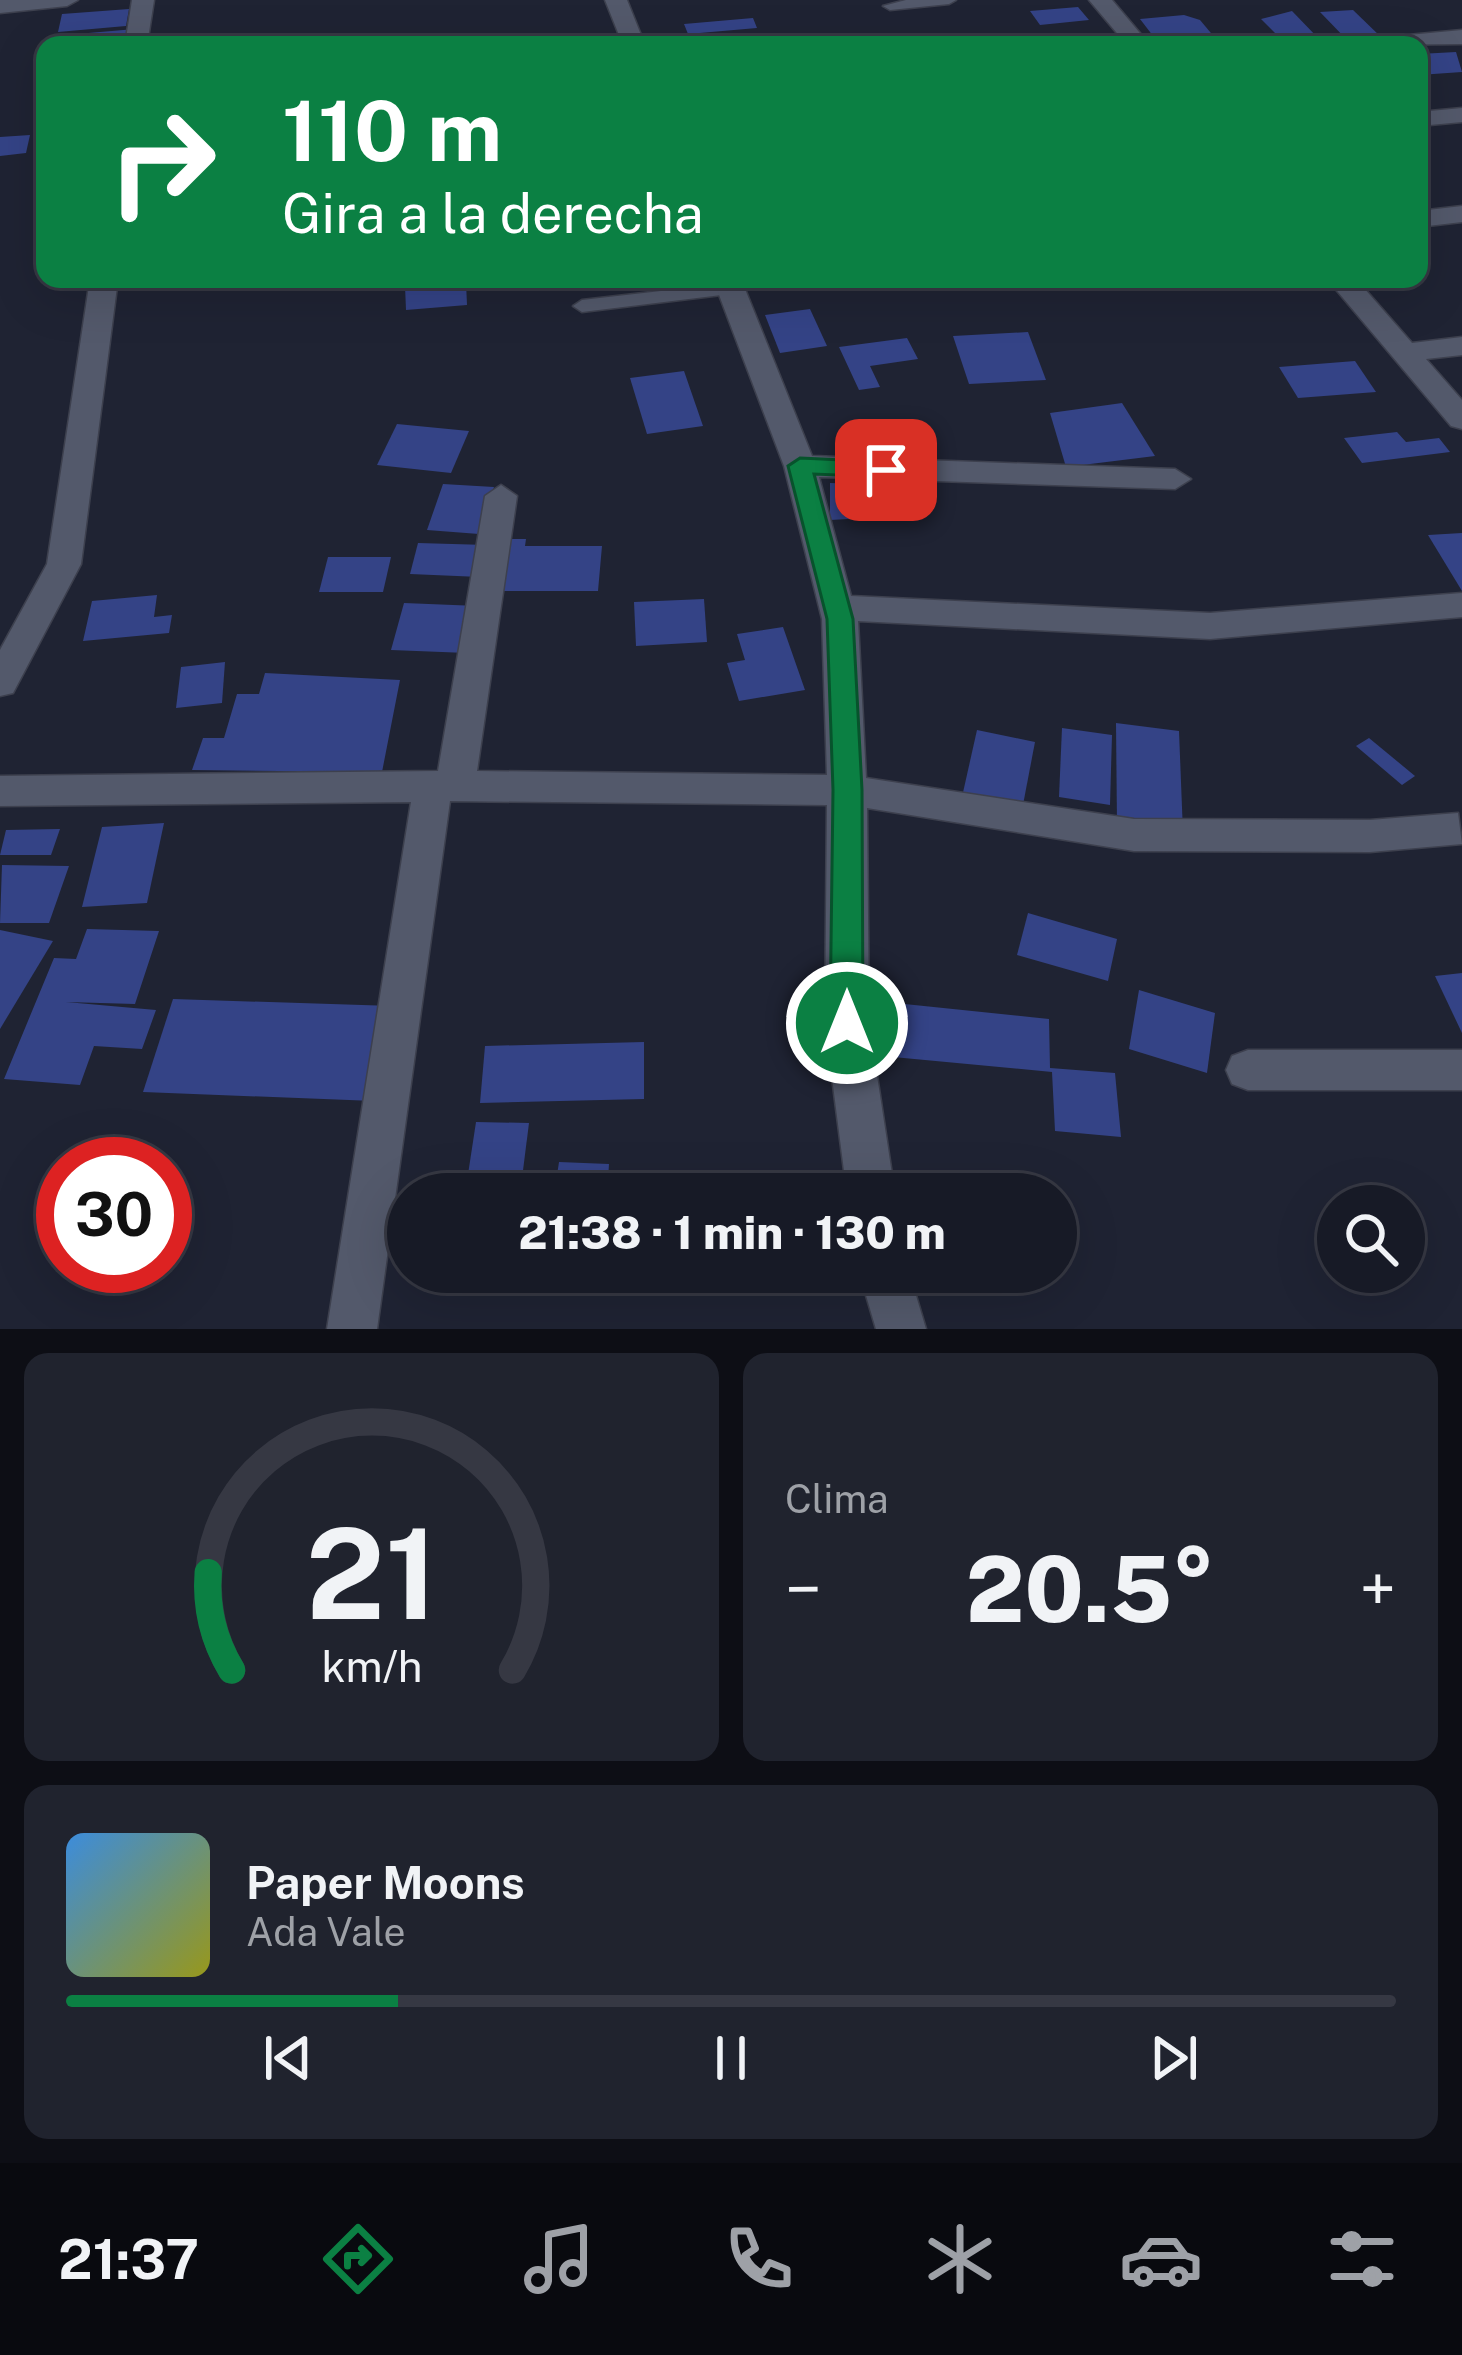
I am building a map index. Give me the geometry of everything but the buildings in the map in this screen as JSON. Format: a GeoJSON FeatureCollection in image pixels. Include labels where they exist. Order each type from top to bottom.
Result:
{"type":"FeatureCollection","features":[{"type":"Feature","properties":{"kind":"street"},"geometry":{"type":"LineString","coordinates":[[0,6],[67,0]]}},
{"type":"Feature","properties":{"kind":"street"},"geometry":{"type":"LineString","coordinates":[[137,36],[142,0]]}},
{"type":"Feature","properties":{"kind":"street"},"geometry":{"type":"LineString","coordinates":[[616,0],[630,36]]}},
{"type":"Feature","properties":{"kind":"street"},"geometry":{"type":"LineString","coordinates":[[1100,0],[1131,36]]}},
{"type":"Feature","properties":{"kind":"street"},"geometry":{"type":"LineString","coordinates":[[1428,40],[1462,37]]}},
{"type":"Feature","properties":{"kind":"street"},"geometry":{"type":"LineString","coordinates":[[1428,118],[1462,115]]}},
{"type":"Feature","properties":{"kind":"street"},"geometry":{"type":"LineString","coordinates":[[1428,218],[1462,214]]}},
{"type":"Feature","properties":{"kind":"street"},"geometry":{"type":"LineString","coordinates":[[0,683],[64,564],[103,288]]}},
{"type":"Feature","properties":{"kind":"street"},"geometry":{"type":"LineString","coordinates":[[731,288],[800,466],[837,608],[847,790],[847,1023],[868,1173]]}},
{"type":"Feature","properties":{"kind":"street"},"geometry":{"type":"LineString","coordinates":[[1349,288],[1462,419]]}},
{"type":"Feature","properties":{"kind":"street"},"geometry":{"type":"LineString","coordinates":[[1405,352],[1462,346]]}},
{"type":"Feature","properties":{"kind":"street"},"geometry":{"type":"LineString","coordinates":[[800,466],[1175,479]]}},
{"type":"Feature","properties":{"kind":"street"},"geometry":{"type":"LineString","coordinates":[[352,1329],[444,786],[501,496]]}},
{"type":"Feature","properties":{"kind":"street"},"geometry":{"type":"LineString","coordinates":[[837,608],[1210,626],[1462,605]]}},
{"type":"Feature","properties":{"kind":"street"},"geometry":{"type":"LineString","coordinates":[[0,791],[444,786],[847,790],[1134,835],[1370,836],[1458,829]]}},
{"type":"Feature","properties":{"kind":"street"},"geometry":{"type":"LineString","coordinates":[[1248,1070],[1462,1070]]}},
{"type":"Feature","properties":{"kind":"street"},"geometry":{"type":"LineString","coordinates":[[890,1293],[901,1329]]}},
{"type":"Feature","properties":{"kind":"lane"},"geometry":{"type":"LineString","coordinates":[[890,6],[949,0]]}},
{"type":"Feature","properties":{"kind":"lane"},"geometry":{"type":"LineString","coordinates":[[582,306],[702,288]]}},
{"type":"Feature","properties":{"kind":"route"},"geometry":{"type":"LineString","coordinates":[[847,1023],[847,790],[840,619],[800,466],[886,470]]}}]}
